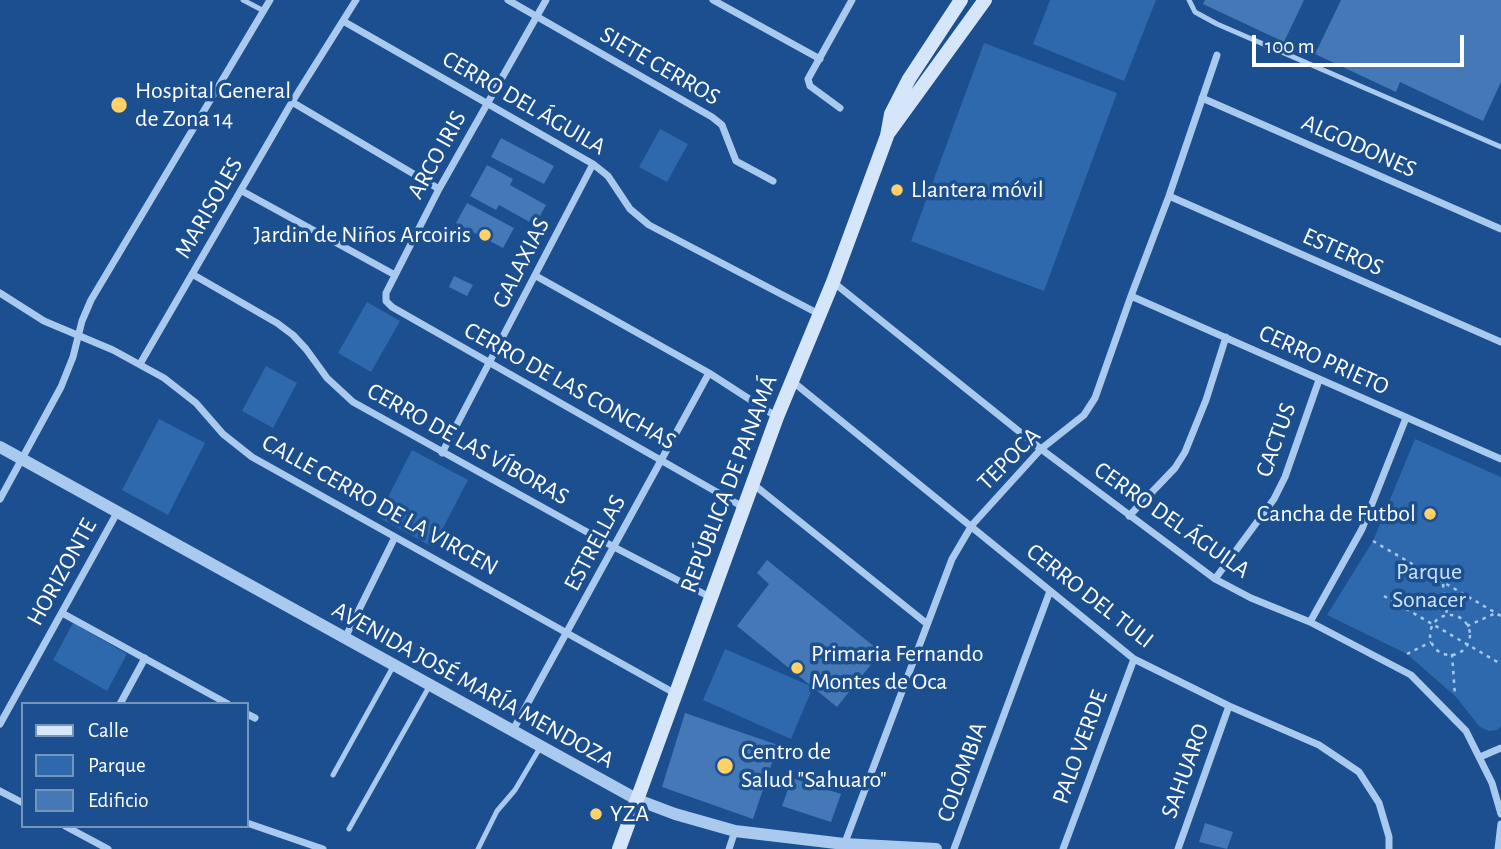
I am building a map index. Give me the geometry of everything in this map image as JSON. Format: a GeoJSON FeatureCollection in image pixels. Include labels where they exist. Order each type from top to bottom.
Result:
{"type":"FeatureCollection","features":[{"type":"Feature","properties":{"kind":"main road","name":"REPÚBLICA DE PANAMÁ"},"geometry":{"type":"LineString","coordinates":[[618,849],[777,416],[833,282],[887,136],[896,99],[961,0]]}},
{"type":"Feature","properties":{"kind":"main road"},"geometry":{"type":"LineString","coordinates":[[907,111],[921,74],[973,0]]}},
{"type":"Feature","properties":{"kind":"main road","name":"REPÚBLICA DE PANAMÁ"},"geometry":{"type":"LineString","coordinates":[[887,136],[985,0]]}},
{"type":"Feature","properties":{"kind":"street"},"geometry":{"type":"LineString","coordinates":[[0,499],[61,387],[91,300],[270,0]]}},
{"type":"Feature","properties":{"kind":"street","name":"MARISOLES"},"geometry":{"type":"LineString","coordinates":[[140,364],[292,102],[356,0]]}},
{"type":"Feature","properties":{"kind":"street","name":"SIETE CERROS"},"geometry":{"type":"LineString","coordinates":[[508,0],[712,117],[722,125],[736,161],[773,181]]}},
{"type":"Feature","properties":{"kind":"street","name":"ARCO IRIS"},"geometry":{"type":"LineString","coordinates":[[386,293],[439,188],[546,0]]}},
{"type":"Feature","properties":{"kind":"street"},"geometry":{"type":"LineString","coordinates":[[713,0],[820,59]]}},
{"type":"Feature","properties":{"kind":"street"},"geometry":{"type":"LineString","coordinates":[[840,108],[808,83],[808,79],[852,0]]}},
{"type":"Feature","properties":{"kind":"street","name":"CERRO DEL ÁGUILA"},"geometry":{"type":"LineString","coordinates":[[343,21],[593,164],[608,176],[638,218],[820,314]]}},
{"type":"Feature","properties":{"kind":"street","name":"TEPOCA"},"geometry":{"type":"LineString","coordinates":[[843,847],[952,559],[972,525],[1041,449],[1090,408],[1169,196],[1217,55]]}},
{"type":"Feature","properties":{"kind":"street","name":"ALGODONES"},"geometry":{"type":"LineString","coordinates":[[1202,98],[1501,229]]}},
{"type":"Feature","properties":{"kind":"street"},"geometry":{"type":"LineString","coordinates":[[292,102],[439,188]]}},
{"type":"Feature","properties":{"kind":"street","name":"GALAXIAS"},"geometry":{"type":"LineString","coordinates":[[442,453],[491,364],[593,164]]}},
{"type":"Feature","properties":{"kind":"street"},"geometry":{"type":"LineString","coordinates":[[242,191],[395,275]]}},
{"type":"Feature","properties":{"kind":"street","name":"ESTEROS"},"geometry":{"type":"LineString","coordinates":[[1169,196],[1501,342]]}},
{"type":"Feature","properties":{"kind":"street","name":"CERRO DE LAS VÍBORAS"},"geometry":{"type":"LineString","coordinates":[[192,274],[277,323],[306,349],[327,378],[353,402],[614,547],[710,597]]}},
{"type":"Feature","properties":{"kind":"street"},"geometry":{"type":"LineString","coordinates":[[536,276],[709,373],[777,416]]}},
{"type":"Feature","properties":{"kind":"street","name":"CERRO DEL ÁGUILA"},"geometry":{"type":"LineString","coordinates":[[833,282],[1041,449],[1215,579],[1251,598],[1310,622],[1411,675],[1466,731],[1492,783],[1501,814]]}},
{"type":"Feature","properties":{"kind":"street","name":"CALLE CERRO DE LA VIRGEN"},"geometry":{"type":"LineString","coordinates":[[0,293],[44,321],[140,364],[164,378],[196,403],[223,434],[252,457],[676,694]]}},
{"type":"Feature","properties":{"kind":"street","name":"CERRO DE LAS CONCHAS"},"geometry":{"type":"LineString","coordinates":[[386,293],[386,301],[392,307],[744,508]]}},
{"type":"Feature","properties":{"kind":"street","name":"CERRO PRIETO"},"geometry":{"type":"LineString","coordinates":[[1131,296],[1501,459]]}},
{"type":"Feature","properties":{"kind":"street"},"geometry":{"type":"LineString","coordinates":[[1129,516],[1175,468],[1185,452],[1206,400],[1226,337]]}},
{"type":"Feature","properties":{"kind":"street","name":"ESTRELLAS"},"geometry":{"type":"LineString","coordinates":[[513,730],[709,373]]}},
{"type":"Feature","properties":{"kind":"street","name":"CERRO DEL TULI"},"geometry":{"type":"LineString","coordinates":[[791,380],[1134,659],[1228,706],[1319,745],[1359,772],[1379,803],[1389,837],[1389,849]]}},
{"type":"Feature","properties":{"kind":"street","name":"CACTUS"},"geometry":{"type":"LineString","coordinates":[[1215,579],[1274,499],[1285,477],[1319,380]]}},
{"type":"Feature","properties":{"kind":"street"},"geometry":{"type":"LineString","coordinates":[[1310,622],[1362,528],[1406,418]]}},
{"type":"Feature","properties":{"kind":"street","name":"AVENIDA JOSÉ MARÍA MENDOZA"},"geometry":{"type":"LineString","coordinates":[[0,447],[638,800],[735,831],[843,847],[936,849]]}},
{"type":"Feature","properties":{"kind":"street"},"geometry":{"type":"LineString","coordinates":[[753,484],[926,623]]}},
{"type":"Feature","properties":{"kind":"street","name":"HORIZONTE"},"geometry":{"type":"LineString","coordinates":[[0,724],[118,511]]}},
{"type":"Feature","properties":{"kind":"street"},"geometry":{"type":"LineString","coordinates":[[345,638],[395,537]]}},
{"type":"Feature","properties":{"kind":"street","name":"COLOMBIA"},"geometry":{"type":"LineString","coordinates":[[954,849],[1050,591]]}},
{"type":"Feature","properties":{"kind":"street"},"geometry":{"type":"LineString","coordinates":[[62,613],[224,702]]}},
{"type":"Feature","properties":{"kind":"street"},"geometry":{"type":"LineString","coordinates":[[121,702],[145,658]]}},
{"type":"Feature","properties":{"kind":"street","name":"PALO VERDE"},"geometry":{"type":"LineString","coordinates":[[1063,849],[1134,659]]}},
{"type":"Feature","properties":{"kind":"street","name":"SAHUARO"},"geometry":{"type":"LineString","coordinates":[[1178,849],[1228,706]]}},
{"type":"Feature","properties":{"kind":"street"},"geometry":{"type":"LineString","coordinates":[[248,714],[255,718]]}},
{"type":"Feature","properties":{"kind":"street"},"geometry":{"type":"LineString","coordinates":[[1480,757],[1501,748]]}},
{"type":"Feature","properties":{"kind":"street"},"geometry":{"type":"LineString","coordinates":[[0,791],[21,802]]}},
{"type":"Feature","properties":{"kind":"street"},"geometry":{"type":"LineString","coordinates":[[248,823],[323,849]]}},
{"type":"Feature","properties":{"kind":"street"},"geometry":{"type":"LineString","coordinates":[[1498,849],[1501,824]]}},
{"type":"Feature","properties":{"kind":"street"},"geometry":{"type":"LineString","coordinates":[[69,828],[108,849]]}},
{"type":"Feature","properties":{"kind":"street"},"geometry":{"type":"LineString","coordinates":[[729,849],[735,831]]}},
{"type":"Feature","properties":{"kind":"street"},"geometry":{"type":"LineString","coordinates":[[86,849],[91,840]]}},
{"type":"Feature","properties":{"kind":"lane"},"geometry":{"type":"LineString","coordinates":[[243,0],[264,11]]}},
{"type":"Feature","properties":{"kind":"lane"},"geometry":{"type":"LineString","coordinates":[[1189,0],[1195,12],[1217,24],[1501,147]]}},
{"type":"Feature","properties":{"kind":"lane"},"geometry":{"type":"LineString","coordinates":[[333,775],[394,665]]}},
{"type":"Feature","properties":{"kind":"lane"},"geometry":{"type":"LineString","coordinates":[[349,829],[430,685]]}},
{"type":"Feature","properties":{"kind":"lane"},"geometry":{"type":"LineString","coordinates":[[478,849],[498,811],[516,790],[541,746]]}},
{"type":"Feature","properties":{"kind":"path"},"geometry":{"type":"LineString","coordinates":[[1373,541],[1501,616]]}},
{"type":"Feature","properties":{"kind":"path"},"geometry":{"type":"LineString","coordinates":[[1443,582],[1447,615]]}},
{"type":"Feature","properties":{"kind":"path"},"geometry":{"type":"LineString","coordinates":[[1384,596],[1501,664]]}},
{"type":"Feature","properties":{"kind":"path"},"geometry":{"type":"LineString","coordinates":[[1467,626],[1496,613]]}},
{"type":"Feature","properties":{"kind":"path"},"geometry":{"type":"LineString","coordinates":[[1447,615],[1459,618],[1469,632],[1467,644],[1458,653],[1440,652],[1431,642],[1433,624],[1447,615]]}},
{"type":"Feature","properties":{"kind":"path"},"geometry":{"type":"LineString","coordinates":[[1407,654],[1431,642]]}},
{"type":"Feature","properties":{"kind":"path"},"geometry":{"type":"LineString","coordinates":[[1452,654],[1455,696]]}},
{"type":"Feature","properties":{"kind":"green space"},"geometry":{"type":"Polygon","coordinates":[[[1050,0],[1156,0],[1124,81],[1033,44],[1050,0]]]}},
{"type":"Feature","properties":{"kind":"green space"},"geometry":{"type":"Polygon","coordinates":[[[984,43],[1117,93],[1044,291],[911,241],[984,43]]]}},
{"type":"Feature","properties":{"kind":"green space"},"geometry":{"type":"Polygon","coordinates":[[[660,129],[688,144],[667,182],[639,167],[660,129]]]}},
{"type":"Feature","properties":{"kind":"green space"},"geometry":{"type":"Polygon","coordinates":[[[367,302],[400,321],[371,372],[338,353],[367,302]]]}},
{"type":"Feature","properties":{"kind":"green space"},"geometry":{"type":"Polygon","coordinates":[[[266,366],[297,383],[273,428],[242,411],[266,366]]]}},
{"type":"Feature","properties":{"kind":"green space"},"geometry":{"type":"Polygon","coordinates":[[[159,419],[205,443],[168,515],[122,490],[159,419]]]}},
{"type":"Feature","properties":{"kind":"green space","name":"Parque Sonacer"},"geometry":{"type":"Polygon","coordinates":[[[1415,439],[1501,477],[1501,726],[1497,730],[1489,731],[1480,727],[1455,696],[1407,654],[1327,615],[1373,541],[1415,439]]]}},
{"type":"Feature","properties":{"kind":"green space"},"geometry":{"type":"Polygon","coordinates":[[[412,450],[468,480],[433,547],[378,517],[412,450]]]}},
{"type":"Feature","properties":{"kind":"green space"},"geometry":{"type":"Polygon","coordinates":[[[73,623],[127,654],[107,691],[53,660],[73,623]]]}},
{"type":"Feature","properties":{"kind":"green space"},"geometry":{"type":"Polygon","coordinates":[[[725,649],[813,687],[791,739],[703,700],[725,649]]]}},
{"type":"Feature","properties":{"kind":"building"},"geometry":{"type":"Polygon","coordinates":[[[1205,0],[1304,0],[1284,42],[1203,4],[1205,0]]]}},
{"type":"Feature","properties":{"kind":"building"},"geometry":{"type":"Polygon","coordinates":[[[1341,0],[1501,0],[1501,82],[1483,121],[1400,82],[1396,92],[1315,54],[1341,0]]]}},
{"type":"Feature","properties":{"kind":"building"},"geometry":{"type":"Polygon","coordinates":[[[501,138],[554,166],[544,184],[491,157],[501,138]]]}},
{"type":"Feature","properties":{"kind":"building"},"geometry":{"type":"Polygon","coordinates":[[[487,165],[513,179],[510,185],[546,205],[535,225],[499,205],[496,210],[470,196],[487,165]]]}},
{"type":"Feature","properties":{"kind":"building"},"geometry":{"type":"Polygon","coordinates":[[[467,203],[514,228],[503,248],[456,223],[467,203]]]}},
{"type":"Feature","properties":{"kind":"building"},"geometry":{"type":"Polygon","coordinates":[[[454,276],[473,285],[467,296],[449,287],[454,276]]]}},
{"type":"Feature","properties":{"kind":"building"},"geometry":{"type":"Polygon","coordinates":[[[767,560],[881,652],[837,707],[737,626],[769,584],[757,573],[767,560]]]}},
{"type":"Feature","properties":{"kind":"building"},"geometry":{"type":"Polygon","coordinates":[[[685,713],[778,745],[753,819],[662,787],[685,713]]]}},
{"type":"Feature","properties":{"kind":"building"},"geometry":{"type":"Polygon","coordinates":[[[792,778],[841,794],[831,822],[782,806],[792,778]]]}},
{"type":"Feature","properties":{"kind":"building"},"geometry":{"type":"Polygon","coordinates":[[[1205,823],[1233,832],[1227,849],[1199,842],[1205,823]]]}},
{"type":"Feature","properties":{"kind":"place","name":"Hospital General de Zona 14"},"geometry":{"type":"Point","coordinates":[119,105]}},
{"type":"Feature","properties":{"kind":"place","name":"Llantera móvil"},"geometry":{"type":"Point","coordinates":[897,190]}},
{"type":"Feature","properties":{"kind":"place","name":"Jardin de Niños Arcoiris"},"geometry":{"type":"Point","coordinates":[485,235]}},
{"type":"Feature","properties":{"kind":"place","name":"Cancha de Futbol"},"geometry":{"type":"Point","coordinates":[1430,514]}},
{"type":"Feature","properties":{"kind":"place","name":"Primaria Fernando Montes de Oca"},"geometry":{"type":"Point","coordinates":[797,668]}},
{"type":"Feature","properties":{"kind":"place","name":"Centro de Salud \"Sahuaro\""},"geometry":{"type":"Point","coordinates":[725,766]}},
{"type":"Feature","properties":{"kind":"place","name":"YZA"},"geometry":{"type":"Point","coordinates":[596,814]}}]}
